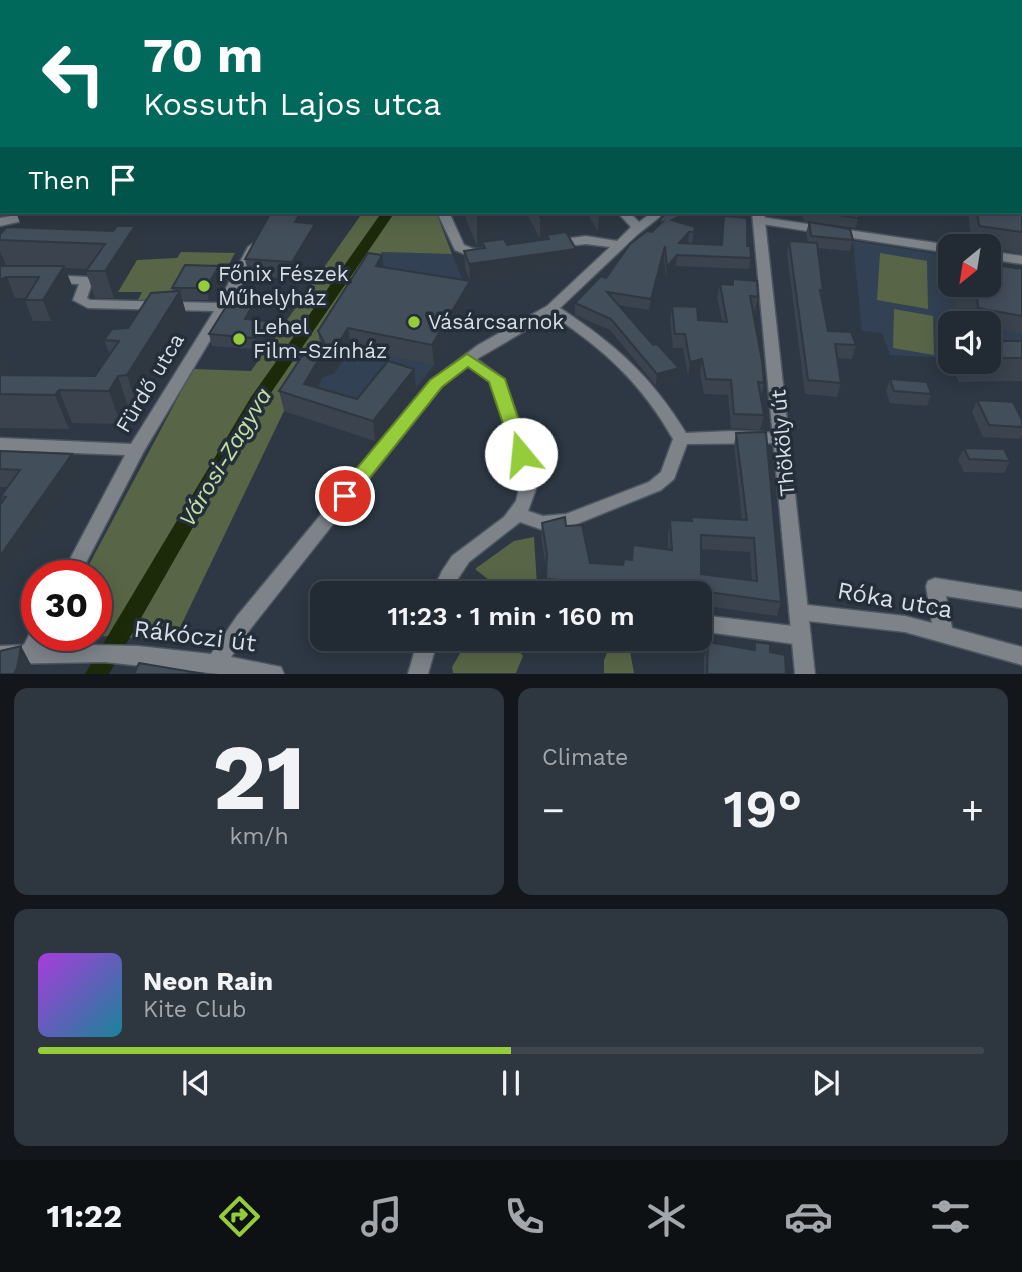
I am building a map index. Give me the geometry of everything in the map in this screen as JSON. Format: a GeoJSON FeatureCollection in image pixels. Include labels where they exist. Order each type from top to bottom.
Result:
{"type":"FeatureCollection","features":[{"type":"Feature","properties":{"kind":"street"},"geometry":{"type":"LineString","coordinates":[[0,222],[39,214]]}},
{"type":"Feature","properties":{"kind":"street"},"geometry":{"type":"LineString","coordinates":[[444,214],[460,247],[472,253],[495,251]]}},
{"type":"Feature","properties":{"kind":"street"},"geometry":{"type":"LineString","coordinates":[[625,214],[638,227]]}},
{"type":"Feature","properties":{"kind":"street"},"geometry":{"type":"LineString","coordinates":[[216,663],[244,622],[438,382],[467,359],[552,309],[638,227],[657,214]]}},
{"type":"Feature","properties":{"kind":"street"},"geometry":{"type":"LineString","coordinates":[[759,216],[938,247]]}},
{"type":"Feature","properties":{"kind":"street","name":"Thököly út"},"geometry":{"type":"LineString","coordinates":[[759,216],[805,674]]}},
{"type":"Feature","properties":{"kind":"street","name":"Fürdő utca"},"geometry":{"type":"LineString","coordinates":[[78,560],[136,450],[223,307],[260,236]]}},
{"type":"Feature","properties":{"kind":"street"},"geometry":{"type":"LineString","coordinates":[[542,245],[586,240],[620,245]]}},
{"type":"Feature","properties":{"kind":"street"},"geometry":{"type":"LineString","coordinates":[[1001,257],[1022,260]]}},
{"type":"Feature","properties":{"kind":"street"},"geometry":{"type":"LineString","coordinates":[[41,278],[82,280],[86,283],[80,300],[88,304],[223,307]]}},
{"type":"Feature","properties":{"kind":"street"},"geometry":{"type":"LineString","coordinates":[[552,309],[614,351],[646,384],[681,439]]}},
{"type":"Feature","properties":{"kind":"street"},"geometry":{"type":"LineString","coordinates":[[448,581],[465,555],[519,515],[527,497],[527,475],[497,379],[467,359]]}},
{"type":"Feature","properties":{"kind":"street"},"geometry":{"type":"LineString","coordinates":[[681,439],[782,439]]}},
{"type":"Feature","properties":{"kind":"street"},"geometry":{"type":"LineString","coordinates":[[519,515],[543,523],[567,521],[655,486],[668,475],[681,439]]}},
{"type":"Feature","properties":{"kind":"street"},"geometry":{"type":"LineString","coordinates":[[0,444],[136,450]]}},
{"type":"Feature","properties":{"kind":"street"},"geometry":{"type":"LineString","coordinates":[[943,632],[936,586],[1022,600]]}},
{"type":"Feature","properties":{"kind":"street","name":"Róka utca"},"geometry":{"type":"LineString","coordinates":[[799,612],[905,624],[943,632],[1003,653],[1022,656]]}},
{"type":"Feature","properties":{"kind":"street"},"geometry":{"type":"LineString","coordinates":[[712,625],[801,636]]}},
{"type":"Feature","properties":{"kind":"street","name":"Rákóczi út"},"geometry":{"type":"LineString","coordinates":[[0,655],[21,648]]}},
{"type":"Feature","properties":{"kind":"street","name":"Rákóczi út"},"geometry":{"type":"LineString","coordinates":[[64,651],[167,655],[274,674]]}},
{"type":"Feature","properties":{"kind":"street"},"geometry":{"type":"LineString","coordinates":[[418,674],[425,651]]}},
{"type":"Feature","properties":{"kind":"shaded area"},"geometry":{"type":"Polygon","coordinates":[[[853,241],[938,254],[938,298],[1001,298],[1001,265],[1022,268],[1022,361],[1001,360],[1001,311],[938,311],[938,357],[890,355],[882,333],[862,331],[853,241]]]}},
{"type":"Feature","properties":{"kind":"shaded area"},"geometry":{"type":"Polygon","coordinates":[[[382,252],[452,254],[471,300],[434,365],[375,441],[284,411],[382,252]]]}},
{"type":"Feature","properties":{"kind":"green space"},"geometry":{"type":"Polygon","coordinates":[[[362,214],[437,214],[452,254],[382,252],[284,411],[174,640],[112,637],[112,560],[92,560],[193,369],[251,371],[362,214]]]}},
{"type":"Feature","properties":{"kind":"green space"},"geometry":{"type":"Polygon","coordinates":[[[181,252],[235,253],[222,277],[175,299],[138,300],[142,292],[118,292],[137,260],[177,258],[181,252]]]}},
{"type":"Feature","properties":{"kind":"green space"},"geometry":{"type":"Polygon","coordinates":[[[880,253],[927,261],[928,309],[877,300],[880,253]]]}},
{"type":"Feature","properties":{"kind":"green space"},"geometry":{"type":"Polygon","coordinates":[[[894,309],[933,316],[934,355],[893,348],[894,309]]]}},
{"type":"Feature","properties":{"kind":"green space"},"geometry":{"type":"Polygon","coordinates":[[[534,537],[537,581],[490,581],[475,569],[514,541],[534,537]]]}},
{"type":"Feature","properties":{"kind":"green space"},"geometry":{"type":"Polygon","coordinates":[[[461,651],[519,651],[523,656],[516,673],[453,673],[452,667],[461,651]]]}},
{"type":"Feature","properties":{"kind":"green space"},"geometry":{"type":"Polygon","coordinates":[[[608,651],[630,651],[634,673],[604,673],[604,660],[608,651]]]}},
{"type":"Feature","properties":{"kind":"building"},"geometry":{"type":"Polygon","coordinates":[[[270,214],[300,214],[295,222],[315,224],[292,262],[245,259],[270,214]]]}},
{"type":"Feature","properties":{"kind":"building"},"geometry":{"type":"Polygon","coordinates":[[[538,214],[561,215],[540,217],[538,214]]]}},
{"type":"Feature","properties":{"kind":"building"},"geometry":{"type":"Polygon","coordinates":[[[666,214],[685,214],[672,220],[695,227],[694,232],[689,232],[679,243],[722,245],[724,216],[747,218],[747,246],[750,246],[751,258],[677,255],[667,267],[665,246],[651,299],[607,292],[653,345],[657,344],[679,368],[657,374],[611,319],[575,303],[601,276],[606,278],[630,244],[647,231],[652,232],[662,222],[658,223],[666,214]]]}},
{"type":"Feature","properties":{"kind":"building"},"geometry":{"type":"Polygon","coordinates":[[[830,214],[860,214],[858,218],[830,214]]]}},
{"type":"Feature","properties":{"kind":"building"},"geometry":{"type":"Polygon","coordinates":[[[977,214],[1022,214],[1022,232],[979,226],[977,214]]]}},
{"type":"Feature","properties":{"kind":"building"},"geometry":{"type":"Polygon","coordinates":[[[809,222],[850,229],[853,240],[811,236],[809,222]]]}},
{"type":"Feature","properties":{"kind":"building"},"geometry":{"type":"Polygon","coordinates":[[[117,226],[135,226],[105,271],[86,271],[105,244],[0,240],[0,234],[7,227],[113,231],[117,226]]]}},
{"type":"Feature","properties":{"kind":"building"},"geometry":{"type":"Polygon","coordinates":[[[566,232],[576,249],[469,264],[464,251],[485,248],[482,242],[504,239],[507,245],[549,239],[547,235],[566,232]]]}},
{"type":"Feature","properties":{"kind":"building"},"geometry":{"type":"Polygon","coordinates":[[[789,241],[817,243],[823,291],[820,290],[828,331],[851,332],[856,345],[835,344],[841,383],[808,380],[789,241]]]}},
{"type":"Feature","properties":{"kind":"building"},"geometry":{"type":"Polygon","coordinates":[[[368,253],[382,255],[376,266],[470,281],[432,345],[348,328],[331,354],[320,357],[304,384],[357,399],[388,361],[414,369],[373,421],[279,391],[306,350],[324,342],[318,331],[368,253]]]}},
{"type":"Feature","properties":{"kind":"building"},"geometry":{"type":"Polygon","coordinates":[[[185,265],[219,266],[206,288],[172,288],[185,265]]]}},
{"type":"Feature","properties":{"kind":"building"},"geometry":{"type":"Polygon","coordinates":[[[0,266],[64,266],[43,300],[25,300],[39,277],[0,279],[0,266]]]}},
{"type":"Feature","properties":{"kind":"building"},"geometry":{"type":"Polygon","coordinates":[[[1001,266],[1022,269],[1022,316],[978,308],[977,298],[1001,298],[1001,266]]]}},
{"type":"Feature","properties":{"kind":"building"},"geometry":{"type":"Polygon","coordinates":[[[733,279],[757,281],[758,297],[750,296],[762,361],[764,383],[758,382],[764,415],[734,414],[731,380],[706,379],[702,359],[690,362],[685,334],[675,334],[672,306],[697,307],[698,320],[727,322],[720,284],[733,285],[733,279]]]}},
{"type":"Feature","properties":{"kind":"building"},"geometry":{"type":"Polygon","coordinates":[[[180,291],[127,375],[118,376],[109,391],[59,390],[55,395],[0,394],[0,375],[95,376],[119,341],[104,340],[112,329],[128,328],[151,293],[180,291]]]}},
{"type":"Feature","properties":{"kind":"building"},"geometry":{"type":"Polygon","coordinates":[[[234,294],[258,296],[245,319],[275,322],[263,339],[209,334],[234,294]]]}},
{"type":"Feature","properties":{"kind":"building"},"geometry":{"type":"Polygon","coordinates":[[[1001,341],[1022,341],[1022,358],[1001,358],[1001,341]]]}},
{"type":"Feature","properties":{"kind":"building"},"geometry":{"type":"Polygon","coordinates":[[[890,379],[927,382],[931,394],[894,391],[890,379]]]}},
{"type":"Feature","properties":{"kind":"building"},"geometry":{"type":"Polygon","coordinates":[[[977,400],[1013,402],[1022,420],[1022,427],[989,425],[977,400]]]}},
{"type":"Feature","properties":{"kind":"building"},"geometry":{"type":"Polygon","coordinates":[[[766,432],[781,602],[712,593],[712,581],[546,579],[547,554],[542,523],[565,517],[566,526],[582,525],[590,563],[623,565],[624,559],[632,560],[633,545],[672,550],[670,520],[692,521],[691,517],[747,520],[736,433],[766,432]],[[701,535],[701,574],[757,581],[754,538],[701,535]]]}},
{"type":"Feature","properties":{"kind":"building"},"geometry":{"type":"Polygon","coordinates":[[[964,448],[1004,449],[1010,461],[969,459],[964,448]]]}},
{"type":"Feature","properties":{"kind":"building"},"geometry":{"type":"Polygon","coordinates":[[[0,451],[72,454],[0,556],[0,505],[6,497],[1,496],[20,470],[0,469],[0,451]]]}},
{"type":"Feature","properties":{"kind":"building"},"geometry":{"type":"Polygon","coordinates":[[[755,642],[770,644],[770,652],[785,655],[786,674],[707,674],[708,651],[712,651],[712,643],[755,650],[755,642]]]}},
{"type":"Feature","properties":{"kind":"building"},"geometry":{"type":"Polygon","coordinates":[[[21,646],[14,674],[0,674],[0,651],[21,646]]]}},
{"type":"Feature","properties":{"kind":"building"},"geometry":{"type":"Polygon","coordinates":[[[139,663],[204,674],[134,674],[139,663]]]}},
{"type":"Feature","properties":{"kind":"waterway","name":"Városi-Zagyva"},"geometry":{"type":"LineString","coordinates":[[96,674],[257,401],[387,214]]}},
{"type":"Feature","properties":{"kind":"place","name":"Főnix Fészek Műhelyház"},"geometry":{"type":"Point","coordinates":[204,286]}},
{"type":"Feature","properties":{"kind":"place","name":"Vásárcsarnok"},"geometry":{"type":"Point","coordinates":[414,322]}},
{"type":"Feature","properties":{"kind":"place","name":"Lehel Film-Színház"},"geometry":{"type":"Point","coordinates":[239,339]}},
{"type":"Feature","properties":{"kind":"route"},"geometry":{"type":"LineString","coordinates":[[345,496],[436,383],[467,359],[497,379],[521,454]]}}]}
